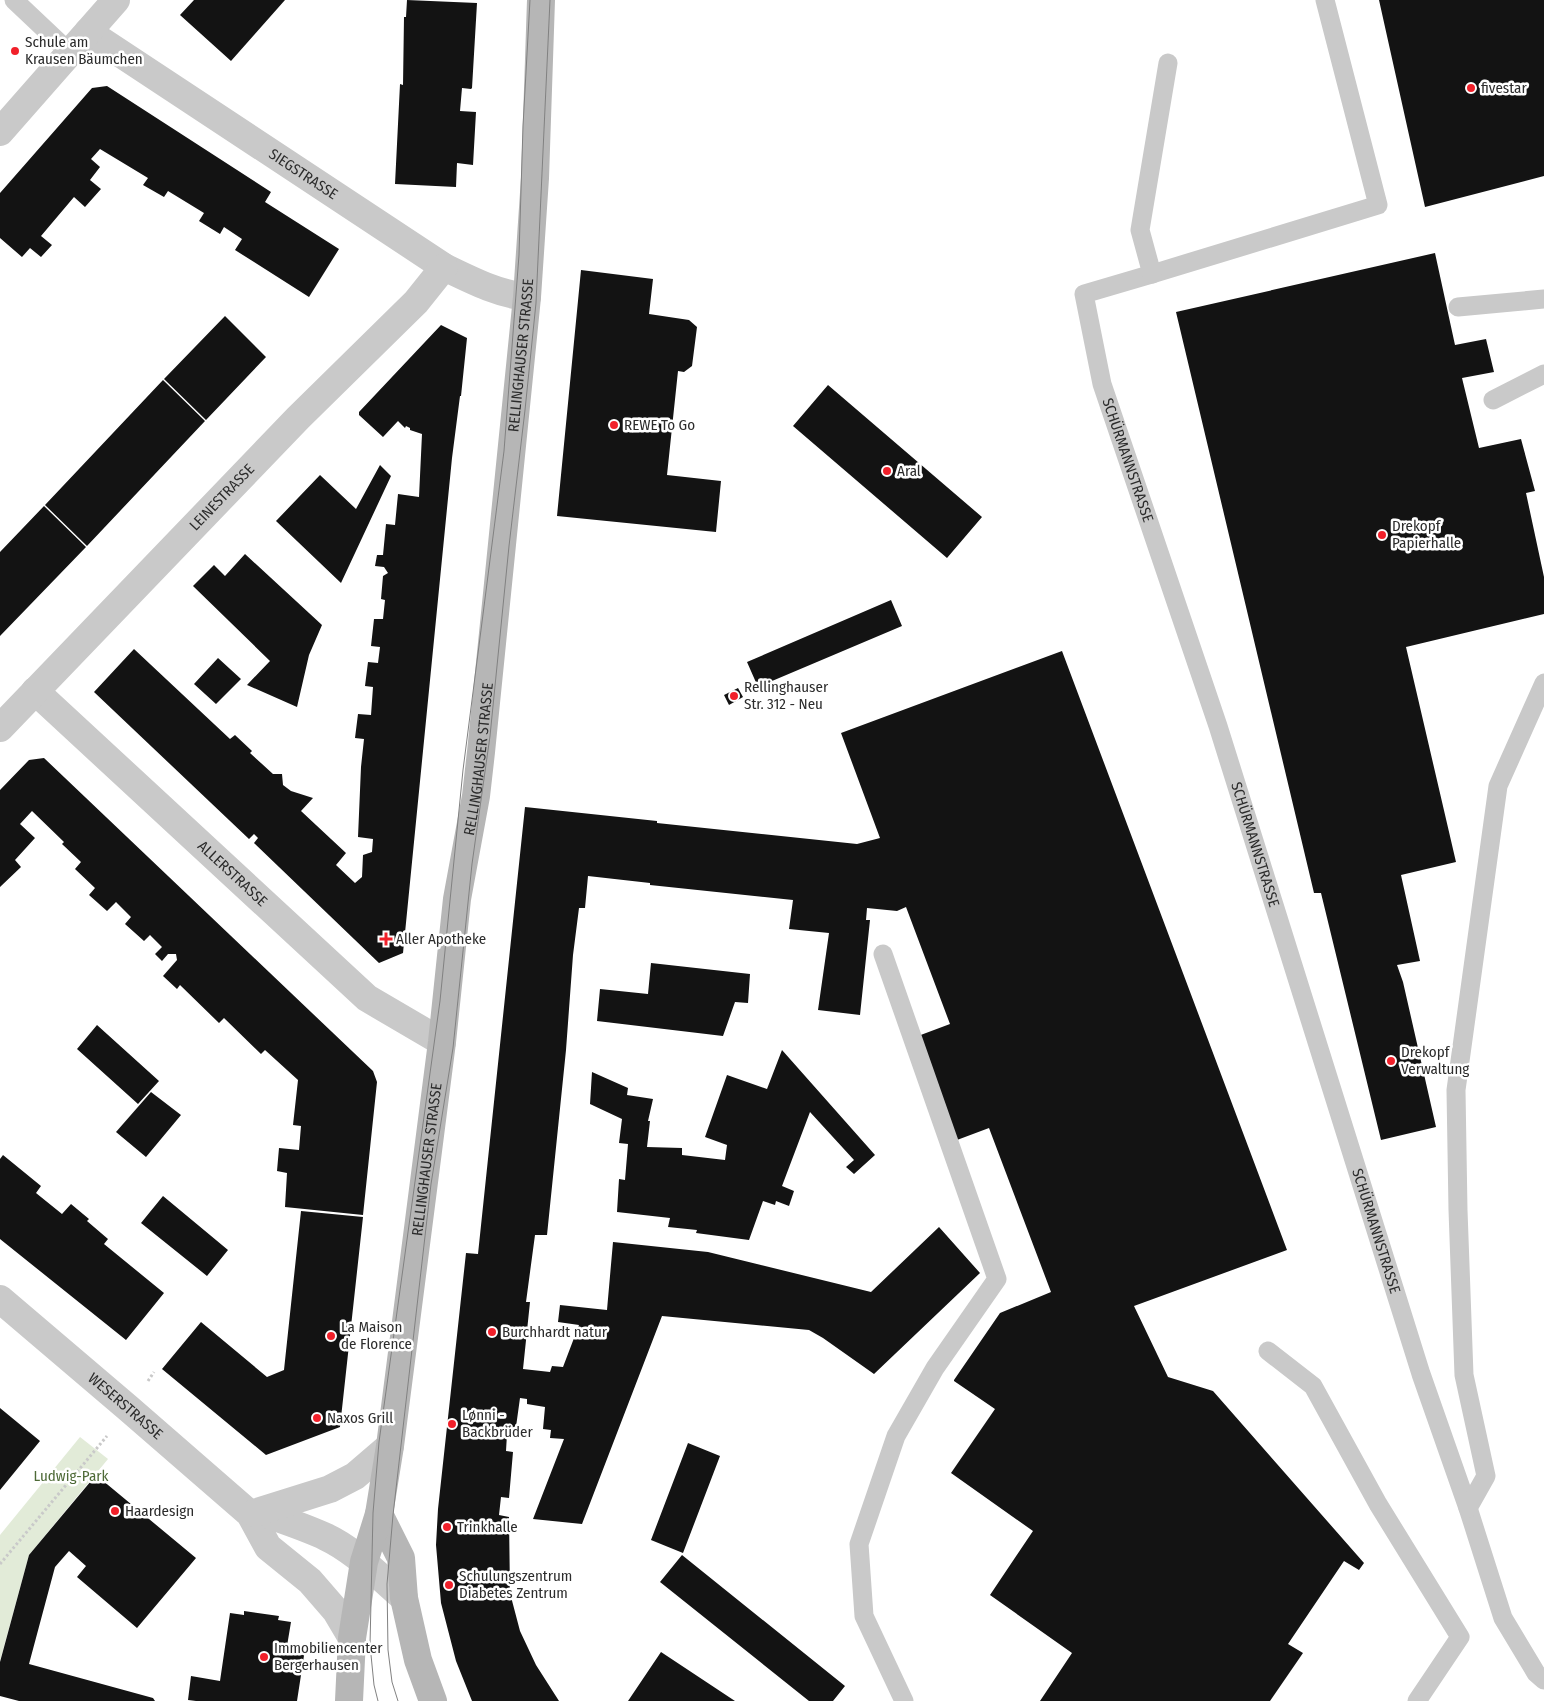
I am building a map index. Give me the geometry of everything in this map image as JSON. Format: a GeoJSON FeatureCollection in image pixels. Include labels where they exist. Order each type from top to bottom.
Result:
{"type":"FeatureCollection","features":[{"type":"Feature","properties":{"kind":"main road","name":"RELLINGHAUSER STRASSE"},"geometry":{"type":"LineString","coordinates":[[349,1701],[352,1638],[364,1562],[379,1514],[390,1446],[442,1042],[457,900],[476,796],[481,752],[528,297],[535,178],[541,0]]}},
{"type":"Feature","properties":{"kind":"main road"},"geometry":{"type":"LineString","coordinates":[[379,1514],[401,1558],[404,1598],[418,1660],[433,1701]]}},
{"type":"Feature","properties":{"kind":"street"},"geometry":{"type":"LineString","coordinates":[[0,132],[116,0]]}},
{"type":"Feature","properties":{"kind":"street","name":"SIEGSTRASSE"},"geometry":{"type":"LineString","coordinates":[[88,32],[444,267],[483,285],[515,296],[528,297]]}},
{"type":"Feature","properties":{"kind":"street","name":"LEINESTRASSE"},"geometry":{"type":"LineString","coordinates":[[0,728],[298,418],[416,302],[444,267]]}},
{"type":"Feature","properties":{"kind":"street","name":"ALLERSTRASSE"},"geometry":{"type":"LineString","coordinates":[[35,691],[367,998],[442,1042]]}},
{"type":"Feature","properties":{"kind":"street","name":"WESERSTRASSE"},"geometry":{"type":"LineString","coordinates":[[0,1300],[255,1513],[326,1537],[364,1562],[404,1598]]}},
{"type":"Feature","properties":{"kind":"street"},"geometry":{"type":"LineString","coordinates":[[255,1513],[330,1489],[355,1476],[390,1446]]}},
{"type":"Feature","properties":{"kind":"street","name":"WESERSTRASSE"},"geometry":{"type":"LineString","coordinates":[[255,1513],[268,1546],[310,1581],[336,1611],[352,1638]]}},
{"type":"Feature","properties":{"kind":"lane"},"geometry":{"type":"LineString","coordinates":[[14,0],[69,52]]}},
{"type":"Feature","properties":{"kind":"lane","name":"SCHÜRMANNSTRASSE"},"geometry":{"type":"LineString","coordinates":[[1325,0],[1378,205],[1084,294],[1102,384],[1218,726],[1421,1374],[1468,1508],[1503,1618],[1536,1673],[1544,1680]]}},
{"type":"Feature","properties":{"kind":"lane"},"geometry":{"type":"LineString","coordinates":[[1152,274],[1140,230],[1168,63]]}},
{"type":"Feature","properties":{"kind":"lane"},"geometry":{"type":"LineString","coordinates":[[1458,307],[1544,299]]}},
{"type":"Feature","properties":{"kind":"lane"},"geometry":{"type":"LineString","coordinates":[[1493,400],[1544,374]]}},
{"type":"Feature","properties":{"kind":"lane"},"geometry":{"type":"LineString","coordinates":[[1468,1508],[1486,1476],[1464,1375],[1456,1090],[1498,786],[1544,683]]}},
{"type":"Feature","properties":{"kind":"lane"},"geometry":{"type":"LineString","coordinates":[[883,954],[997,1279],[936,1368],[896,1436],[859,1544],[864,1616],[904,1701]]}},
{"type":"Feature","properties":{"kind":"lane"},"geometry":{"type":"LineString","coordinates":[[1268,1350],[1313,1386],[1378,1504],[1460,1637],[1417,1701]]}},
{"type":"Feature","properties":{"kind":"path"},"geometry":{"type":"LineString","coordinates":[[0,1564],[99,1446],[154,1372]]}},
{"type":"Feature","properties":{"kind":"green space","name":"Ludwig-Park"},"geometry":{"type":"Polygon","coordinates":[[[80,1437],[108,1459],[29,1555],[0,1661],[0,1535],[80,1437]]]}},
{"type":"Feature","properties":{"kind":"building"},"geometry":{"type":"Polygon","coordinates":[[[194,0],[285,0],[231,61],[180,15],[194,0]]]}},
{"type":"Feature","properties":{"kind":"building"},"geometry":{"type":"Polygon","coordinates":[[[407,0],[477,3],[472,88],[462,88],[460,111],[476,112],[473,165],[457,163],[456,187],[395,184],[400,84],[403,85],[404,17],[406,17],[407,0]]]}},
{"type":"Feature","properties":{"kind":"building","name":"fivestar"},"geometry":{"type":"Polygon","coordinates":[[[1379,0],[1544,0],[1544,176],[1425,207],[1379,0]]]}},
{"type":"Feature","properties":{"kind":"building"},"geometry":{"type":"Polygon","coordinates":[[[107,86],[271,192],[265,202],[339,249],[309,297],[235,250],[242,239],[224,227],[220,234],[199,221],[204,213],[168,191],[164,197],[143,185],[148,178],[100,149],[91,159],[100,167],[90,180],[101,189],[85,207],[74,197],[41,236],[52,245],[41,257],[30,248],[22,257],[0,238],[0,193],[92,88],[107,86]]]}},
{"type":"Feature","properties":{"kind":"building","name":"Drekopf Papierhalle"},"geometry":{"type":"Polygon","coordinates":[[[1435,253],[1455,345],[1486,339],[1494,372],[1462,378],[1479,448],[1521,439],[1535,491],[1526,493],[1544,577],[1544,614],[1406,647],[1456,862],[1401,875],[1420,961],[1397,965],[1403,982],[1436,1127],[1381,1140],[1321,893],[1314,893],[1176,312],[1435,253]]]}},
{"type":"Feature","properties":{"kind":"building"},"geometry":{"type":"Polygon","coordinates":[[[581,270],[653,279],[649,314],[689,320],[697,327],[692,366],[684,372],[678,371],[667,475],[721,481],[716,532],[557,516],[581,270]]]}},
{"type":"Feature","properties":{"kind":"building"},"geometry":{"type":"Polygon","coordinates":[[[225,316],[266,357],[206,420],[164,379],[225,316]]]}},
{"type":"Feature","properties":{"kind":"building"},"geometry":{"type":"Polygon","coordinates":[[[441,325],[467,338],[452,458],[403,953],[379,963],[254,843],[258,838],[254,834],[249,839],[94,692],[134,649],[230,739],[235,735],[252,751],[250,753],[273,774],[282,774],[283,785],[291,791],[313,798],[301,811],[346,853],[336,865],[355,883],[362,877],[363,855],[372,852],[373,839],[358,837],[364,739],[355,738],[358,714],[371,715],[373,687],[365,686],[368,662],[378,663],[380,647],[371,646],[374,619],[383,619],[385,600],[381,599],[383,576],[388,573],[384,567],[375,566],[377,555],[383,555],[386,524],[395,525],[398,494],[419,497],[422,434],[410,430],[406,426],[405,428],[398,421],[383,437],[359,415],[359,412],[441,325]]]}},
{"type":"Feature","properties":{"kind":"building"},"geometry":{"type":"Polygon","coordinates":[[[163,380],[205,421],[87,546],[45,505],[163,380]]]}},
{"type":"Feature","properties":{"kind":"building","name":"Aral"},"geometry":{"type":"Polygon","coordinates":[[[828,385],[982,517],[947,558],[793,426],[828,385]]]}},
{"type":"Feature","properties":{"kind":"building"},"geometry":{"type":"Polygon","coordinates":[[[380,465],[391,476],[341,583],[276,521],[320,475],[356,509],[380,465]]]}},
{"type":"Feature","properties":{"kind":"building"},"geometry":{"type":"Polygon","coordinates":[[[44,506],[86,547],[0,636],[0,552],[44,506]]]}},
{"type":"Feature","properties":{"kind":"building"},"geometry":{"type":"Polygon","coordinates":[[[245,554],[322,625],[309,655],[297,707],[247,685],[270,661],[193,586],[214,565],[225,576],[245,554]]]}},
{"type":"Feature","properties":{"kind":"building"},"geometry":{"type":"Polygon","coordinates":[[[891,600],[902,626],[758,687],[747,662],[891,600]]]}},
{"type":"Feature","properties":{"kind":"building"},"geometry":{"type":"Polygon","coordinates":[[[1062,651],[1287,1250],[1134,1306],[1168,1377],[1213,1391],[1364,1563],[1359,1570],[1344,1561],[1288,1644],[1303,1653],[1270,1701],[1040,1701],[1072,1653],[990,1595],[1033,1531],[951,1473],[995,1409],[954,1380],[1000,1313],[1051,1292],[989,1128],[957,1140],[918,1036],[950,1024],[906,907],[897,911],[867,908],[866,920],[870,920],[860,1015],[818,1010],[829,933],[789,929],[793,900],[650,885],[650,883],[588,876],[585,908],[579,908],[573,955],[566,1050],[547,1235],[535,1235],[526,1302],[530,1302],[523,1369],[550,1372],[552,1366],[563,1367],[579,1325],[558,1322],[560,1305],[607,1310],[613,1242],[708,1252],[871,1292],[939,1227],[980,1273],[874,1374],[809,1330],[662,1316],[582,1524],[533,1519],[564,1439],[550,1438],[551,1430],[543,1429],[545,1407],[527,1404],[527,1399],[520,1398],[515,1434],[507,1434],[506,1451],[513,1452],[509,1498],[501,1497],[499,1515],[509,1517],[510,1593],[520,1631],[536,1665],[559,1701],[472,1701],[456,1661],[441,1603],[436,1545],[438,1509],[466,1253],[478,1254],[525,807],[857,844],[880,838],[841,733],[1062,651]]]}},
{"type":"Feature","properties":{"kind":"building"},"geometry":{"type":"Polygon","coordinates":[[[218,658],[241,679],[216,704],[194,684],[218,658]]]}},
{"type":"Feature","properties":{"kind":"building","name":"Rellinghauser Str. 312 - Neu"},"geometry":{"type":"Polygon","coordinates":[[[738,688],[743,697],[729,705],[724,695],[738,688]]]}},
{"type":"Feature","properties":{"kind":"building"},"geometry":{"type":"Polygon","coordinates":[[[44,758],[373,1071],[377,1082],[363,1215],[285,1207],[287,1173],[277,1171],[279,1148],[299,1150],[301,1126],[293,1125],[298,1080],[265,1050],[261,1054],[224,1018],[219,1023],[180,985],[177,989],[163,976],[177,960],[176,954],[168,954],[162,961],[155,954],[162,947],[150,935],[144,941],[125,924],[131,917],[116,902],[107,911],[89,895],[95,888],[75,869],[81,862],[62,844],[64,842],[32,811],[20,824],[35,838],[15,860],[21,867],[0,887],[0,790],[29,760],[44,758]]]}},
{"type":"Feature","properties":{"kind":"building"},"geometry":{"type":"Polygon","coordinates":[[[651,963],[750,974],[748,1003],[735,1002],[723,1036],[597,1021],[600,989],[648,994],[651,963]]]}},
{"type":"Feature","properties":{"kind":"building"},"geometry":{"type":"Polygon","coordinates":[[[97,1025],[159,1081],[138,1104],[77,1049],[97,1025]]]}},
{"type":"Feature","properties":{"kind":"building"},"geometry":{"type":"Polygon","coordinates":[[[782,1050],[875,1155],[854,1174],[846,1167],[854,1160],[810,1112],[782,1186],[794,1191],[789,1206],[776,1201],[775,1205],[763,1201],[749,1240],[696,1233],[697,1230],[668,1227],[670,1218],[617,1212],[619,1179],[625,1180],[628,1144],[619,1143],[622,1119],[590,1104],[592,1072],[628,1088],[627,1095],[653,1099],[648,1121],[650,1121],[647,1147],[682,1148],[682,1155],[725,1160],[727,1145],[705,1137],[727,1075],[767,1089],[782,1050]]]}},
{"type":"Feature","properties":{"kind":"building"},"geometry":{"type":"Polygon","coordinates":[[[151,1092],[181,1115],[146,1157],[116,1132],[151,1092]]]}},
{"type":"Feature","properties":{"kind":"building"},"geometry":{"type":"Polygon","coordinates":[[[3,1155],[41,1186],[36,1193],[62,1214],[71,1204],[89,1219],[87,1221],[108,1239],[104,1244],[164,1293],[126,1340],[0,1239],[0,1159],[3,1155]]]}},
{"type":"Feature","properties":{"kind":"building"},"geometry":{"type":"Polygon","coordinates":[[[163,1196],[228,1250],[207,1276],[141,1223],[163,1196]]]}},
{"type":"Feature","properties":{"kind":"building"},"geometry":{"type":"Polygon","coordinates":[[[301,1211],[363,1217],[340,1427],[266,1455],[162,1369],[201,1322],[267,1377],[284,1370],[301,1211]]]}},
{"type":"Feature","properties":{"kind":"building"},"geometry":{"type":"Polygon","coordinates":[[[0,1408],[40,1441],[0,1490],[0,1408]]]}},
{"type":"Feature","properties":{"kind":"building"},"geometry":{"type":"Polygon","coordinates":[[[688,1443],[720,1456],[683,1553],[651,1540],[688,1443]]]}},
{"type":"Feature","properties":{"kind":"building"},"geometry":{"type":"Polygon","coordinates":[[[96,1475],[196,1558],[137,1628],[77,1577],[86,1566],[69,1551],[55,1567],[29,1664],[153,1698],[155,1701],[19,1701],[0,1696],[0,1662],[29,1555],[96,1475]]]}},
{"type":"Feature","properties":{"kind":"building"},"geometry":{"type":"Polygon","coordinates":[[[682,1555],[845,1686],[833,1701],[809,1701],[660,1582],[682,1555]]]}},
{"type":"Feature","properties":{"kind":"building","name":"Immobiliencenter Bergerhausen"},"geometry":{"type":"Polygon","coordinates":[[[244,1611],[279,1616],[278,1620],[291,1622],[287,1646],[305,1649],[297,1701],[188,1700],[191,1676],[220,1681],[230,1613],[244,1615],[244,1611]]]}},
{"type":"Feature","properties":{"kind":"building"},"geometry":{"type":"Polygon","coordinates":[[[661,1652],[735,1701],[628,1701],[661,1652]]]}},
{"type":"Feature","properties":{"kind":"tram line"},"geometry":{"type":"LineString","coordinates":[[378,1701],[374,1685],[370,1645],[373,1513],[379,1442],[440,1001],[463,770],[504,451],[519,255],[523,126],[530,0]]}},
{"type":"Feature","properties":{"kind":"tram line"},"geometry":{"type":"LineString","coordinates":[[398,1701],[392,1682],[388,1650],[387,1584],[393,1515],[431,1184],[453,1048],[472,864],[490,736],[525,410],[536,303],[550,0]]}},
{"type":"Feature","properties":{"kind":"place","name":"Schule am Krausen Bäumchen"},"geometry":{"type":"Point","coordinates":[15,51]}},
{"type":"Feature","properties":{"kind":"place","name":"fivestar"},"geometry":{"type":"Point","coordinates":[1471,88]}},
{"type":"Feature","properties":{"kind":"place","name":"REWE To Go"},"geometry":{"type":"Point","coordinates":[614,425]}},
{"type":"Feature","properties":{"kind":"place","name":"Aral"},"geometry":{"type":"Point","coordinates":[887,471]}},
{"type":"Feature","properties":{"kind":"place","name":"Drekopf Papierhalle"},"geometry":{"type":"Point","coordinates":[1382,535]}},
{"type":"Feature","properties":{"kind":"place","name":"Rellinghauser Str. 312 - Neu"},"geometry":{"type":"Point","coordinates":[734,696]}},
{"type":"Feature","properties":{"kind":"place","name":"Aller Apotheke"},"geometry":{"type":"Point","coordinates":[386,939]}},
{"type":"Feature","properties":{"kind":"place","name":"Drekopf Verwaltung"},"geometry":{"type":"Point","coordinates":[1391,1061]}},
{"type":"Feature","properties":{"kind":"place","name":"Burchhardt natur"},"geometry":{"type":"Point","coordinates":[492,1332]}},
{"type":"Feature","properties":{"kind":"place","name":"La Maison de Florence"},"geometry":{"type":"Point","coordinates":[331,1336]}},
{"type":"Feature","properties":{"kind":"place","name":"Naxos Grill"},"geometry":{"type":"Point","coordinates":[317,1418]}},
{"type":"Feature","properties":{"kind":"place","name":"Lønni - Backbrüder"},"geometry":{"type":"Point","coordinates":[452,1424]}},
{"type":"Feature","properties":{"kind":"place","name":"Haardesign"},"geometry":{"type":"Point","coordinates":[115,1511]}},
{"type":"Feature","properties":{"kind":"place","name":"Trinkhalle"},"geometry":{"type":"Point","coordinates":[447,1527]}},
{"type":"Feature","properties":{"kind":"place","name":"Schulungszentrum Diabetes Zentrum"},"geometry":{"type":"Point","coordinates":[449,1585]}},
{"type":"Feature","properties":{"kind":"place","name":"Immobiliencenter Bergerhausen"},"geometry":{"type":"Point","coordinates":[264,1657]}}]}
